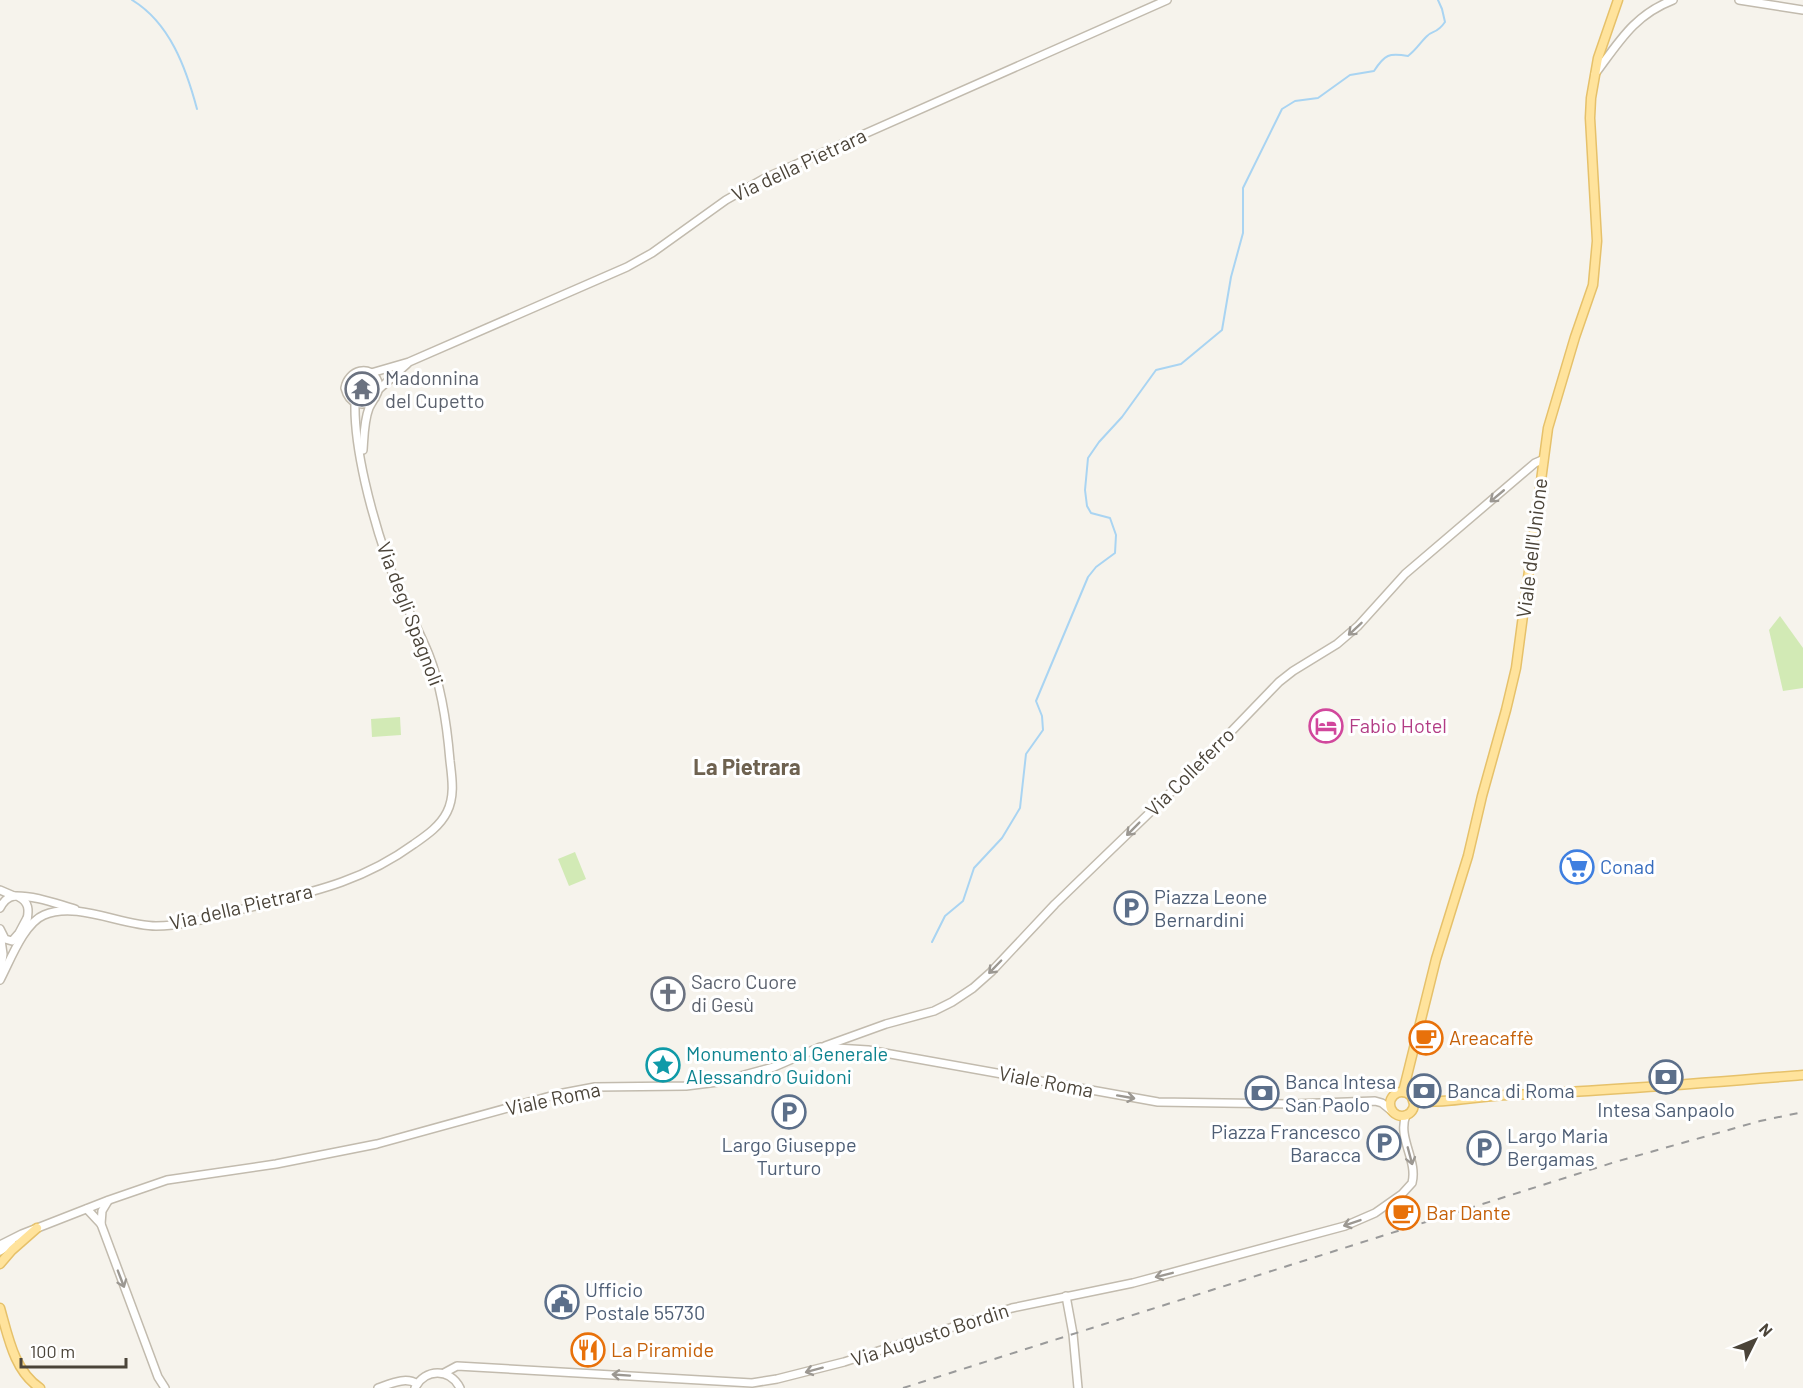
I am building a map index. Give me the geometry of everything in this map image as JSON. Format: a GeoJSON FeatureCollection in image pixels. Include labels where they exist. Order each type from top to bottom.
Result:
{"type":"FeatureCollection","features":[{"type":"Feature","properties":{"kind":"main road","name":"Viale dell'Unione"},"geometry":{"type":"LineString","coordinates":[[1403,1092],[1436,958],[1468,856],[1508,704],[1516,668],[1534,545],[1542,460],[1556,399],[1594,279],[1597,246],[1590,118],[1594,76],[1618,0]]}},
{"type":"Feature","properties":{"kind":"main road"},"geometry":{"type":"LineString","coordinates":[[1413,1101],[1653,1088],[1803,1075]]}},
{"type":"Feature","properties":{"kind":"main road"},"geometry":{"type":"LineString","coordinates":[[1394,1113],[1390,1105],[1392,1098],[1403,1092],[1413,1101],[1413,1108],[1406,1115]]}},
{"type":"Feature","properties":{"kind":"main road","name":"Viale Roma"},"geometry":{"type":"LineString","coordinates":[[1394,1113],[1406,1115]]}},
{"type":"Feature","properties":{"kind":"main road"},"geometry":{"type":"LineString","coordinates":[[0,1264],[12,1250],[38,1228]]}},
{"type":"Feature","properties":{"kind":"main road"},"geometry":{"type":"LineString","coordinates":[[0,1308],[19,1364],[28,1380],[39,1388]]}},
{"type":"Feature","properties":{"kind":"street","name":"Via della Pietrara"},"geometry":{"type":"LineString","coordinates":[[370,373],[409,362],[627,267],[726,200],[772,174],[1167,0]]}},
{"type":"Feature","properties":{"kind":"street"},"geometry":{"type":"LineString","coordinates":[[1594,76],[1631,26],[1647,13],[1673,0]]}},
{"type":"Feature","properties":{"kind":"street"},"geometry":{"type":"LineString","coordinates":[[1739,0],[1803,10]]}},
{"type":"Feature","properties":{"kind":"street","name":"Via della Pietrara"},"geometry":{"type":"LineString","coordinates":[[378,390],[409,362]]}},
{"type":"Feature","properties":{"kind":"street"},"geometry":{"type":"LineString","coordinates":[[357,372],[370,373],[377,381],[378,390],[366,416],[363,464],[355,403],[346,393],[347,381],[357,372]]}},
{"type":"Feature","properties":{"kind":"street"},"geometry":{"type":"LineString","coordinates":[[355,403],[366,404],[375,398]]}},
{"type":"Feature","properties":{"kind":"street","name":"Via Colleferro"},"geometry":{"type":"LineString","coordinates":[[820,1047],[886,1024],[934,1011],[978,984],[1055,904],[1197,767],[1279,682],[1337,644],[1358,626],[1405,574],[1542,460]]}},
{"type":"Feature","properties":{"kind":"street","name":"Via degli Spagnoli"},"geometry":{"type":"LineString","coordinates":[[363,464],[387,559],[437,678],[447,727],[452,786],[450,805],[439,824],[406,850],[373,870]]}},
{"type":"Feature","properties":{"kind":"street","name":"Via della Pietrara"},"geometry":{"type":"LineString","coordinates":[[0,980],[24,935],[37,919],[51,913],[77,912],[143,925],[169,926],[313,891],[351,880],[373,870]]}},
{"type":"Feature","properties":{"kind":"street"},"geometry":{"type":"LineString","coordinates":[[0,890],[27,904],[24,935]]}},
{"type":"Feature","properties":{"kind":"street"},"geometry":{"type":"LineString","coordinates":[[0,908],[6,900],[16,897],[54,903],[98,915]]}},
{"type":"Feature","properties":{"kind":"street"},"geometry":{"type":"LineString","coordinates":[[0,931],[5,939],[12,941],[27,918]]}},
{"type":"Feature","properties":{"kind":"street"},"geometry":{"type":"LineString","coordinates":[[0,931],[2,948],[0,975]]}},
{"type":"Feature","properties":{"kind":"street"},"geometry":{"type":"LineString","coordinates":[[2,948],[12,949],[19,944]]}},
{"type":"Feature","properties":{"kind":"street","name":"Viale Roma"},"geometry":{"type":"LineString","coordinates":[[0,1245],[149,1185],[182,1177],[276,1164],[377,1144],[558,1094],[601,1087],[686,1086],[718,1082],[774,1067],[820,1047],[868,1050],[1158,1101],[1292,1104],[1375,1101],[1382,1103],[1394,1113]]}},
{"type":"Feature","properties":{"kind":"street"},"geometry":{"type":"LineString","coordinates":[[1394,1113],[1403,1126]]}},
{"type":"Feature","properties":{"kind":"street"},"geometry":{"type":"LineString","coordinates":[[1403,1126],[1406,1115]]}},
{"type":"Feature","properties":{"kind":"street","name":"Via Augusto Bordin"},"geometry":{"type":"LineString","coordinates":[[416,1386],[429,1374],[444,1373],[458,1366],[729,1382],[765,1382],[844,1362],[1000,1312],[1164,1275],[1352,1223],[1374,1213],[1411,1186],[1414,1174],[1403,1126]]}},
{"type":"Feature","properties":{"kind":"street"},"geometry":{"type":"LineString","coordinates":[[101,1224],[102,1210],[109,1200]]}},
{"type":"Feature","properties":{"kind":"street"},"geometry":{"type":"LineString","coordinates":[[87,1209],[101,1224],[158,1377],[165,1388]]}},
{"type":"Feature","properties":{"kind":"street","name":"Viale Roma"},"geometry":{"type":"LineString","coordinates":[[0,1251],[38,1228]]}},
{"type":"Feature","properties":{"kind":"street"},"geometry":{"type":"LineString","coordinates":[[1066,1296],[1073,1334],[1078,1388]]}},
{"type":"Feature","properties":{"kind":"street"},"geometry":{"type":"LineString","coordinates":[[444,1373],[455,1380],[460,1388]]}},
{"type":"Feature","properties":{"kind":"street"},"geometry":{"type":"LineString","coordinates":[[378,1388],[408,1380],[416,1386]]}},
{"type":"Feature","properties":{"kind":"green space"},"geometry":{"type":"Polygon","coordinates":[[[359,377],[366,378],[373,386],[372,394],[367,399],[361,400],[359,377]]]}},
{"type":"Feature","properties":{"kind":"green space"},"geometry":{"type":"Polygon","coordinates":[[[1780,616],[1803,648],[1803,688],[1783,691],[1769,630],[1780,616]]]}},
{"type":"Feature","properties":{"kind":"green space"},"geometry":{"type":"Polygon","coordinates":[[[400,717],[401,735],[372,737],[371,719],[400,717]]]}},
{"type":"Feature","properties":{"kind":"green space"},"geometry":{"type":"Polygon","coordinates":[[[575,852],[586,879],[569,886],[558,859],[575,852]]]}},
{"type":"Feature","properties":{"kind":"waterway"},"geometry":{"type":"LineString","coordinates":[[132,0],[157,21],[175,48],[188,78],[197,109]]}},
{"type":"Feature","properties":{"kind":"waterway"},"geometry":{"type":"LineString","coordinates":[[932,942],[945,916],[963,901],[974,868],[1002,838],[1020,808],[1026,754],[1043,730],[1042,716],[1036,701],[1088,577],[1096,567],[1115,553],[1116,535],[1110,518],[1091,513],[1087,506],[1085,490],[1088,458],[1122,417],[1156,370],[1181,364],[1222,330],[1231,277],[1243,233],[1243,188],[1282,109],[1295,101],[1318,98],[1350,75],[1374,71],[1388,56],[1408,56],[1428,35],[1439,29],[1445,22],[1438,0]]}},
{"type":"Feature","properties":{"kind":"railway"},"geometry":{"type":"LineString","coordinates":[[903,1388],[1615,1162],[1760,1121],[1803,1112]]}},
{"type":"Feature","properties":{"kind":"place","name":"Madonnina del Cupetto"},"geometry":{"type":"Point","coordinates":[362,389]}},
{"type":"Feature","properties":{"kind":"place","name":"Fabio Hotel"},"geometry":{"type":"Point","coordinates":[1326,726]}},
{"type":"Feature","properties":{"kind":"place","name":"Conad"},"geometry":{"type":"Point","coordinates":[1577,867]}},
{"type":"Feature","properties":{"kind":"place","name":"Piazza Leone Bernardini"},"geometry":{"type":"Point","coordinates":[1131,908]}},
{"type":"Feature","properties":{"kind":"place","name":"Sacro Cuore di Gesù"},"geometry":{"type":"Point","coordinates":[668,994]}},
{"type":"Feature","properties":{"kind":"place","name":"Areacaffè"},"geometry":{"type":"Point","coordinates":[1426,1038]}},
{"type":"Feature","properties":{"kind":"place","name":"Monumento al Generale Alessandro Guidoni"},"geometry":{"type":"Point","coordinates":[663,1065]}},
{"type":"Feature","properties":{"kind":"place","name":"Intesa Sanpaolo"},"geometry":{"type":"Point","coordinates":[1666,1077]}},
{"type":"Feature","properties":{"kind":"place","name":"Banca di Roma"},"geometry":{"type":"Point","coordinates":[1424,1091]}},
{"type":"Feature","properties":{"kind":"place","name":"Banca Intesa San Paolo"},"geometry":{"type":"Point","coordinates":[1262,1093]}},
{"type":"Feature","properties":{"kind":"place","name":"Largo Giuseppe Turturo"},"geometry":{"type":"Point","coordinates":[789,1112]}},
{"type":"Feature","properties":{"kind":"place","name":"Piazza Francesco Baracca"},"geometry":{"type":"Point","coordinates":[1384,1143]}},
{"type":"Feature","properties":{"kind":"place","name":"Largo Maria Bergamas"},"geometry":{"type":"Point","coordinates":[1484,1148]}},
{"type":"Feature","properties":{"kind":"place","name":"Bar Dante"},"geometry":{"type":"Point","coordinates":[1403,1213]}},
{"type":"Feature","properties":{"kind":"place","name":"Ufficio Postale 55730"},"geometry":{"type":"Point","coordinates":[562,1302]}},
{"type":"Feature","properties":{"kind":"place","name":"La Piramide"},"geometry":{"type":"Point","coordinates":[588,1350]}},
{"type":"Feature","properties":{"kind":"district","name":"La Pietrara"},"geometry":{"type":"Point","coordinates":[747,767]}}]}
